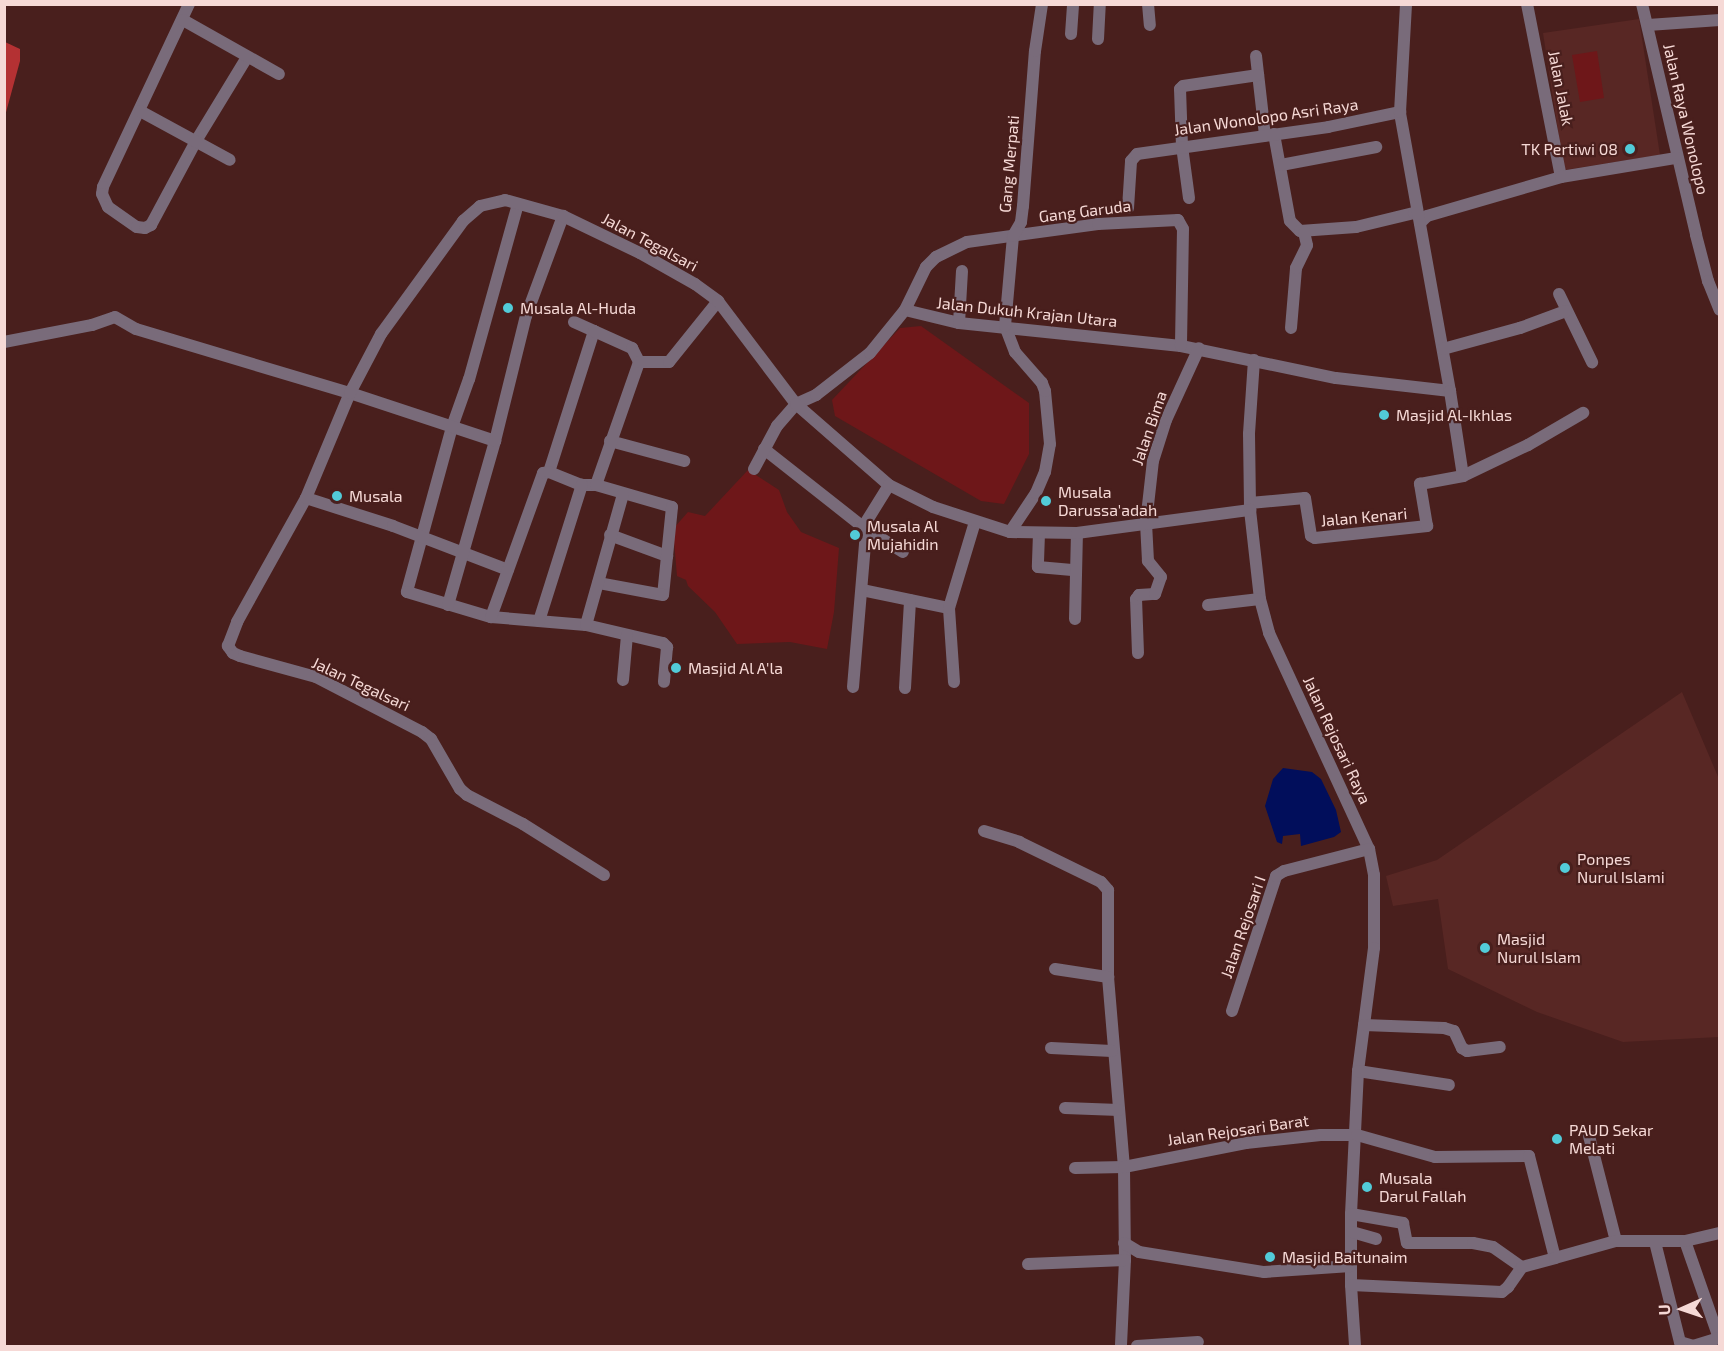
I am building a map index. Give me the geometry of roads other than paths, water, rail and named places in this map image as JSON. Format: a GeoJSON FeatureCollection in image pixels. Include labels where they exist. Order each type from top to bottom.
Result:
{"type":"FeatureCollection","features":[{"type":"Feature","properties":{"kind":"street"},"geometry":{"type":"LineString","coordinates":[[189,4],[102,194],[108,207],[137,226],[145,228],[151,225],[196,141],[247,57]]}},
{"type":"Feature","properties":{"kind":"street","name":"Gang Merpati"},"geometry":{"type":"LineString","coordinates":[[1005,326],[1013,236],[1020,222],[1023,206],[1035,51],[1042,4]]}},
{"type":"Feature","properties":{"kind":"street"},"geometry":{"type":"LineString","coordinates":[[1071,34],[1073,4]]}},
{"type":"Feature","properties":{"kind":"street"},"geometry":{"type":"LineString","coordinates":[[1098,39],[1100,4]]}},
{"type":"Feature","properties":{"kind":"street"},"geometry":{"type":"LineString","coordinates":[[1148,4],[1150,25]]}},
{"type":"Feature","properties":{"kind":"street"},"geometry":{"type":"LineString","coordinates":[[1406,4],[1400,112],[1443,349],[1463,476]]}},
{"type":"Feature","properties":{"kind":"street","name":"Jalan Jalak"},"geometry":{"type":"LineString","coordinates":[[1527,4],[1561,177]]}},
{"type":"Feature","properties":{"kind":"street","name":"Jalan Raya Wonolopo"},"geometry":{"type":"LineString","coordinates":[[1642,4],[1676,158],[1708,281],[1719,310]]}},
{"type":"Feature","properties":{"kind":"street"},"geometry":{"type":"LineString","coordinates":[[183,20],[279,74]]}},
{"type":"Feature","properties":{"kind":"street"},"geometry":{"type":"LineString","coordinates":[[1648,25],[1719,20]]}},
{"type":"Feature","properties":{"kind":"street"},"geometry":{"type":"LineString","coordinates":[[1257,56],[1258,75],[1269,134],[1281,165],[1290,221],[1304,232],[1307,245],[1296,268],[1291,328]]}},
{"type":"Feature","properties":{"kind":"street"},"geometry":{"type":"LineString","coordinates":[[1188,198],[1178,93],[1183,86],[1258,75]]}},
{"type":"Feature","properties":{"kind":"street"},"geometry":{"type":"LineString","coordinates":[[140,111],[230,160]]}},
{"type":"Feature","properties":{"kind":"street","name":"Jalan Wonolopo Asri Raya"},"geometry":{"type":"LineString","coordinates":[[1128,208],[1131,160],[1137,154],[1328,127],[1400,112]]}},
{"type":"Feature","properties":{"kind":"street"},"geometry":{"type":"LineString","coordinates":[[1281,165],[1376,147]]}},
{"type":"Feature","properties":{"kind":"street"},"geometry":{"type":"LineString","coordinates":[[1304,232],[1419,218],[1561,177],[1676,158]]}},
{"type":"Feature","properties":{"kind":"street","name":"Jalan Tegalsari"},"geometry":{"type":"LineString","coordinates":[[604,875],[523,824],[467,795],[460,789],[431,738],[422,732],[316,677],[240,657],[230,649],[230,638],[306,498],[350,393],[381,334],[463,221],[480,206],[498,200],[563,216],[640,253],[718,301]]}},
{"type":"Feature","properties":{"kind":"street"},"geometry":{"type":"LineString","coordinates":[[518,204],[469,379],[452,427],[407,592],[491,617],[586,625],[666,645],[664,682]]}},
{"type":"Feature","properties":{"kind":"street"},"geometry":{"type":"LineString","coordinates":[[448,605],[495,441],[526,316],[563,216]]}},
{"type":"Feature","properties":{"kind":"street","name":"Gang Garuda"},"geometry":{"type":"LineString","coordinates":[[905,310],[922,273],[936,257],[967,242],[1116,222],[1178,220],[1183,229],[1181,346]]}},
{"type":"Feature","properties":{"kind":"street"},"geometry":{"type":"LineString","coordinates":[[959,323],[962,271]]}},
{"type":"Feature","properties":{"kind":"street"},"geometry":{"type":"LineString","coordinates":[[1559,294],[1592,362]]}},
{"type":"Feature","properties":{"kind":"street"},"geometry":{"type":"LineString","coordinates":[[639,362],[669,362],[718,301],[796,404],[889,485],[933,507],[1010,532],[1077,533],[1250,507]]}},
{"type":"Feature","properties":{"kind":"street"},"geometry":{"type":"LineString","coordinates":[[754,469],[777,426],[796,404],[816,395],[854,368],[877,346],[905,310]]}},
{"type":"Feature","properties":{"kind":"street","name":"Jalan Dukuh Krajan Utara"},"geometry":{"type":"LineString","coordinates":[[905,310],[959,323],[1199,348],[1336,378],[1450,391]]}},
{"type":"Feature","properties":{"kind":"street"},"geometry":{"type":"LineString","coordinates":[[1443,349],[1528,326],[1566,311]]}},
{"type":"Feature","properties":{"kind":"street"},"geometry":{"type":"LineString","coordinates":[[4,342],[92,325],[115,317],[136,329],[350,393],[495,441]]}},
{"type":"Feature","properties":{"kind":"street"},"geometry":{"type":"LineString","coordinates":[[574,322],[632,348],[639,362],[596,485]]}},
{"type":"Feature","properties":{"kind":"street"},"geometry":{"type":"LineString","coordinates":[[1005,326],[1017,355],[1042,383],[1046,392],[1050,444],[1045,472],[1036,493],[1010,532]]}},
{"type":"Feature","properties":{"kind":"street"},"geometry":{"type":"LineString","coordinates":[[549,472],[594,331]]}},
{"type":"Feature","properties":{"kind":"street","name":"Jalan Bima"},"geometry":{"type":"LineString","coordinates":[[1138,653],[1137,599],[1139,596],[1155,594],[1161,578],[1148,561],[1146,523],[1153,461],[1166,420],[1199,348]]}},
{"type":"Feature","properties":{"kind":"street","name":"Jalan Rejosari Raya"},"geometry":{"type":"LineString","coordinates":[[1254,360],[1249,434],[1250,507],[1260,598],[1269,633],[1369,849],[1374,875],[1374,948],[1358,1071],[1357,1135],[1351,1214],[1351,1285],[1355,1347]]}},
{"type":"Feature","properties":{"kind":"street","name":"Jalan Kenari"},"geometry":{"type":"LineString","coordinates":[[1250,507],[1305,498],[1311,536],[1315,538],[1423,528],[1428,522],[1420,484],[1463,476],[1528,445],[1583,413]]}},
{"type":"Feature","properties":{"kind":"street"},"geometry":{"type":"LineString","coordinates":[[610,441],[684,461]]}},
{"type":"Feature","properties":{"kind":"street"},"geometry":{"type":"LineString","coordinates":[[764,449],[864,527],[903,552]]}},
{"type":"Feature","properties":{"kind":"street"},"geometry":{"type":"LineString","coordinates":[[491,617],[540,476],[549,472],[582,485],[596,485],[672,507],[663,595],[598,583]]}},
{"type":"Feature","properties":{"kind":"street"},"geometry":{"type":"LineString","coordinates":[[538,621],[582,485]]}},
{"type":"Feature","properties":{"kind":"street"},"geometry":{"type":"LineString","coordinates":[[853,687],[866,532],[864,527],[889,485]]}},
{"type":"Feature","properties":{"kind":"street"},"geometry":{"type":"LineString","coordinates":[[586,625],[623,494]]}},
{"type":"Feature","properties":{"kind":"street"},"geometry":{"type":"LineString","coordinates":[[306,498],[393,526],[508,570]]}},
{"type":"Feature","properties":{"kind":"street"},"geometry":{"type":"LineString","coordinates":[[954,682],[949,608],[975,522]]}},
{"type":"Feature","properties":{"kind":"street"},"geometry":{"type":"LineString","coordinates":[[1039,533],[1038,567],[1075,570]]}},
{"type":"Feature","properties":{"kind":"street"},"geometry":{"type":"LineString","coordinates":[[1074,619],[1077,533]]}},
{"type":"Feature","properties":{"kind":"street"},"geometry":{"type":"LineString","coordinates":[[610,535],[668,556]]}},
{"type":"Feature","properties":{"kind":"street"},"geometry":{"type":"LineString","coordinates":[[862,590],[949,608]]}},
{"type":"Feature","properties":{"kind":"street"},"geometry":{"type":"LineString","coordinates":[[1208,605],[1260,598]]}},
{"type":"Feature","properties":{"kind":"street"},"geometry":{"type":"LineString","coordinates":[[904,688],[910,600]]}},
{"type":"Feature","properties":{"kind":"street"},"geometry":{"type":"LineString","coordinates":[[622,680],[627,635]]}},
{"type":"Feature","properties":{"kind":"street"},"geometry":{"type":"LineString","coordinates":[[984,831],[1019,842],[1101,882],[1108,890],[1108,977],[1112,1051],[1124,1167],[1125,1260],[1121,1347]]}},
{"type":"Feature","properties":{"kind":"street","name":"Jalan Rejosari I"},"geometry":{"type":"LineString","coordinates":[[1232,1011],[1276,876],[1284,871],[1369,849]]}},
{"type":"Feature","properties":{"kind":"street"},"geometry":{"type":"LineString","coordinates":[[1054,969],[1108,977]]}},
{"type":"Feature","properties":{"kind":"street"},"geometry":{"type":"LineString","coordinates":[[1364,1025],[1444,1028],[1454,1030],[1462,1048],[1467,1051],[1500,1047]]}},
{"type":"Feature","properties":{"kind":"street"},"geometry":{"type":"LineString","coordinates":[[1051,1048],[1112,1051]]}},
{"type":"Feature","properties":{"kind":"street"},"geometry":{"type":"LineString","coordinates":[[1358,1071],[1449,1085]]}},
{"type":"Feature","properties":{"kind":"street"},"geometry":{"type":"LineString","coordinates":[[1065,1108],[1119,1110]]}},
{"type":"Feature","properties":{"kind":"street","name":"Jalan Rejosari Barat"},"geometry":{"type":"LineString","coordinates":[[1075,1168],[1124,1167],[1183,1153],[1321,1135],[1357,1135],[1435,1157],[1529,1156],[1555,1258]]}},
{"type":"Feature","properties":{"kind":"street"},"geometry":{"type":"LineString","coordinates":[[1589,1136],[1616,1241]]}},
{"type":"Feature","properties":{"kind":"street"},"geometry":{"type":"LineString","coordinates":[[1351,1214],[1403,1223],[1407,1243],[1473,1243],[1493,1247],[1522,1266]]}},
{"type":"Feature","properties":{"kind":"street"},"geometry":{"type":"LineString","coordinates":[[1352,1233],[1376,1239]]}},
{"type":"Feature","properties":{"kind":"street"},"geometry":{"type":"LineString","coordinates":[[1351,1285],[1502,1292],[1522,1266],[1616,1241],[1685,1240],[1719,1233]]}},
{"type":"Feature","properties":{"kind":"street"},"geometry":{"type":"LineString","coordinates":[[1655,1242],[1680,1342],[1693,1346],[1719,1338],[1685,1240]]}},
{"type":"Feature","properties":{"kind":"street"},"geometry":{"type":"LineString","coordinates":[[1124,1243],[1138,1252],[1264,1272],[1351,1266]]}},
{"type":"Feature","properties":{"kind":"street"},"geometry":{"type":"LineString","coordinates":[[1028,1264],[1125,1260]]}},
{"type":"Feature","properties":{"kind":"street"},"geometry":{"type":"LineString","coordinates":[[1137,1347],[1198,1342]]}},
{"type":"Feature","properties":{"kind":"place","name":"TK Pertiwi 08"},"geometry":{"type":"Point","coordinates":[1630,149]}},
{"type":"Feature","properties":{"kind":"place","name":"Musala Al-Huda"},"geometry":{"type":"Point","coordinates":[508,308]}},
{"type":"Feature","properties":{"kind":"place","name":"Masjid Al-Ikhlas"},"geometry":{"type":"Point","coordinates":[1384,415]}},
{"type":"Feature","properties":{"kind":"place","name":"Musala"},"geometry":{"type":"Point","coordinates":[337,496]}},
{"type":"Feature","properties":{"kind":"place","name":"Musala Darussa'adah"},"geometry":{"type":"Point","coordinates":[1046,501]}},
{"type":"Feature","properties":{"kind":"place","name":"Musala Al Mujahidin"},"geometry":{"type":"Point","coordinates":[855,535]}},
{"type":"Feature","properties":{"kind":"place","name":"Masjid Al A'la"},"geometry":{"type":"Point","coordinates":[676,668]}},
{"type":"Feature","properties":{"kind":"place","name":"Ponpes Nurul Islami"},"geometry":{"type":"Point","coordinates":[1565,868]}},
{"type":"Feature","properties":{"kind":"place","name":"Masjid Nurul Islam"},"geometry":{"type":"Point","coordinates":[1485,948]}},
{"type":"Feature","properties":{"kind":"place","name":"PAUD Sekar Melati"},"geometry":{"type":"Point","coordinates":[1557,1139]}},
{"type":"Feature","properties":{"kind":"place","name":"Musala Darul Fallah"},"geometry":{"type":"Point","coordinates":[1367,1187]}},
{"type":"Feature","properties":{"kind":"place","name":"Masjid Baitunaim"},"geometry":{"type":"Point","coordinates":[1270,1257]}}]}
